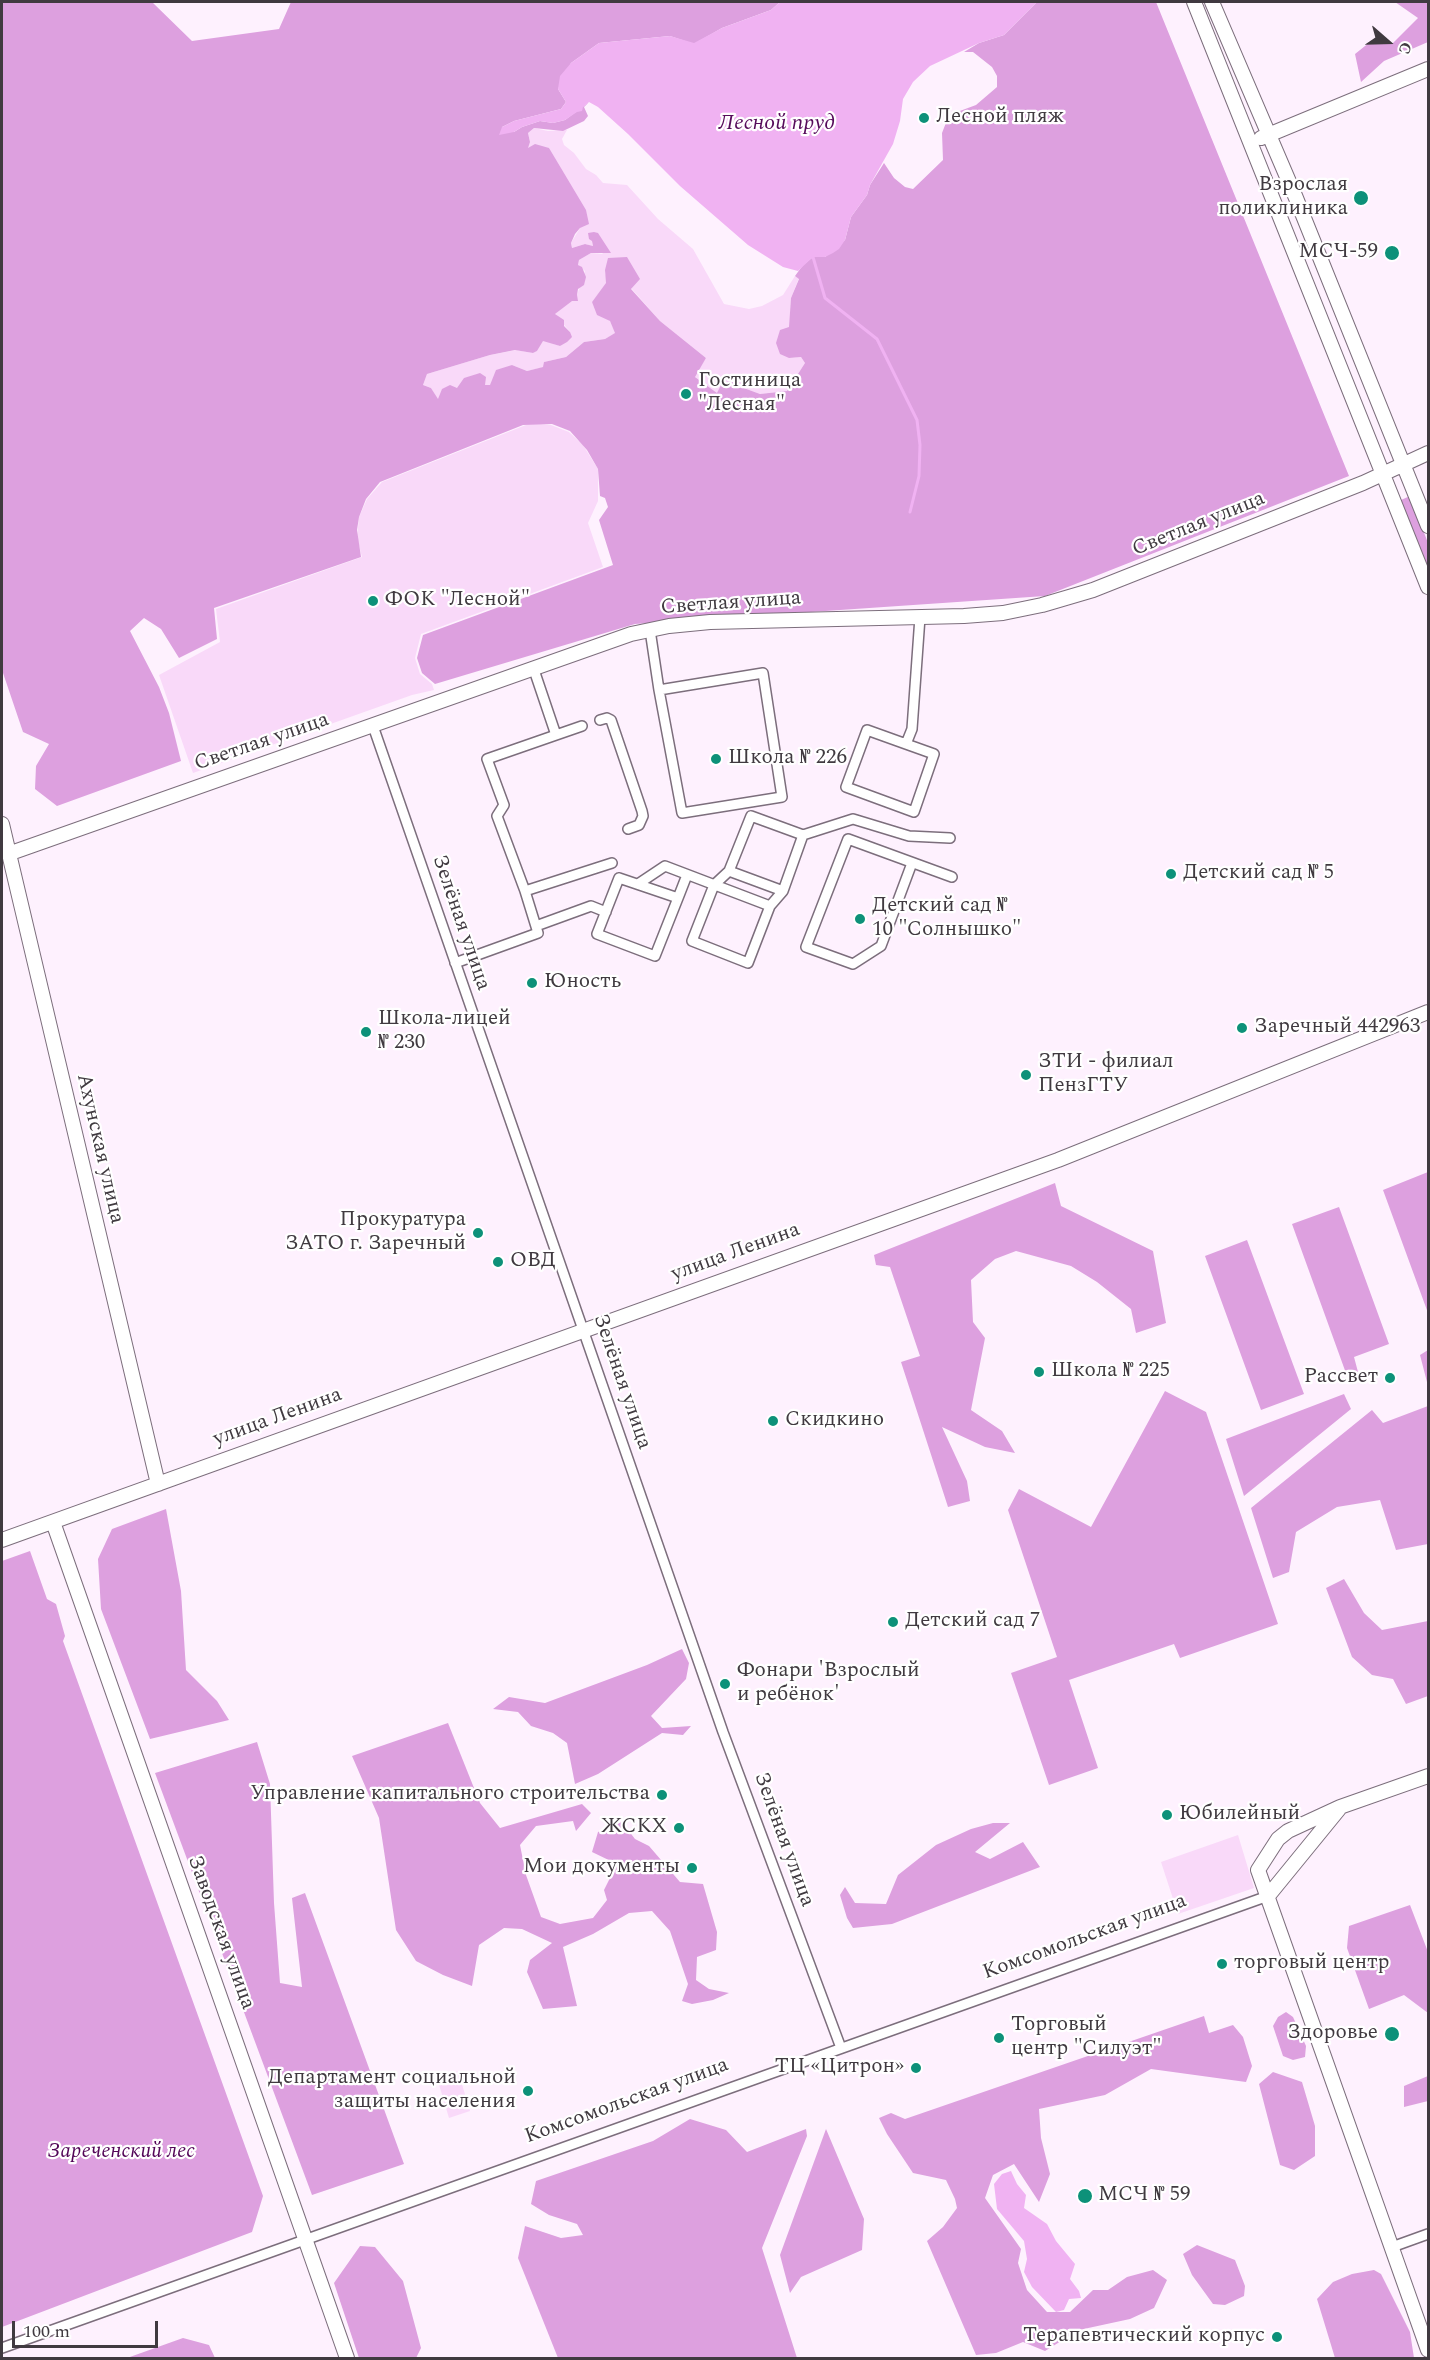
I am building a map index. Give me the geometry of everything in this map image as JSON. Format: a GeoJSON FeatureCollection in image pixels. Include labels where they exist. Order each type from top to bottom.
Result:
{"type":"FeatureCollection","features":[{"type":"Feature","properties":{"kind":"main road"},"geometry":{"type":"LineString","coordinates":[[1194,2],[1428,587]]}},
{"type":"Feature","properties":{"kind":"main road"},"geometry":{"type":"LineString","coordinates":[[1212,2],[1405,464],[1428,526]]}},
{"type":"Feature","properties":{"kind":"main road"},"geometry":{"type":"LineString","coordinates":[[1251,142],[1428,69]]}},
{"type":"Feature","properties":{"kind":"main road","name":"Светлая улица"},"geometry":{"type":"LineString","coordinates":[[8,854],[615,639],[650,630],[710,622],[964,616],[1003,613],[1042,605],[1093,590],[1383,474],[1428,453]]}},
{"type":"Feature","properties":{"kind":"main road","name":"Ахунская улица"},"geometry":{"type":"LineString","coordinates":[[2,824],[158,1484]]}},
{"type":"Feature","properties":{"kind":"main road","name":"улица Ленина"},"geometry":{"type":"LineString","coordinates":[[2,1540],[1058,1160],[1428,1012]]}},
{"type":"Feature","properties":{"kind":"main road","name":"Заводская улица"},"geometry":{"type":"LineString","coordinates":[[52,1522],[347,2358]]}},
{"type":"Feature","properties":{"kind":"main road"},"geometry":{"type":"LineString","coordinates":[[1428,1776],[1340,1807],[1295,1828],[1278,1839],[1258,1870],[1428,2350]]}},
{"type":"Feature","properties":{"kind":"main road"},"geometry":{"type":"LineString","coordinates":[[1268,1896],[1340,1807]]}},
{"type":"Feature","properties":{"kind":"main road"},"geometry":{"type":"LineString","coordinates":[[1295,1828],[1306,1832],[1310,1844]]}},
{"type":"Feature","properties":{"kind":"street"},"geometry":{"type":"LineString","coordinates":[[906,744],[912,729],[920,617]]}},
{"type":"Feature","properties":{"kind":"street"},"geometry":{"type":"LineString","coordinates":[[650,630],[658,690],[682,813],[782,797],[763,673],[658,690]]}},
{"type":"Feature","properties":{"kind":"street"},"geometry":{"type":"LineString","coordinates":[[533,668],[556,735]]}},
{"type":"Feature","properties":{"kind":"street"},"geometry":{"type":"LineString","coordinates":[[600,720],[607,718],[610,720],[642,811],[643,816],[639,825],[628,829]]}},
{"type":"Feature","properties":{"kind":"street","name":"Зелёная улица"},"geometry":{"type":"LineString","coordinates":[[373,726],[723,1732],[841,2048]]}},
{"type":"Feature","properties":{"kind":"street"},"geometry":{"type":"LineString","coordinates":[[455,963],[538,933],[497,816],[504,805],[488,759],[582,726]]}},
{"type":"Feature","properties":{"kind":"street"},"geometry":{"type":"LineString","coordinates":[[867,730],[906,744],[934,754],[914,812],[846,787],[867,730]]}},
{"type":"Feature","properties":{"kind":"street"},"geometry":{"type":"LineString","coordinates":[[803,835],[783,891],[770,906],[748,963],[692,941],[714,885],[729,872],[752,816],[803,835],[853,819],[909,836],[950,838]]}},
{"type":"Feature","properties":{"kind":"street"},"geometry":{"type":"LineString","coordinates":[[912,863],[881,946],[854,964],[806,947],[848,839],[952,877]]}},
{"type":"Feature","properties":{"kind":"street"},"geometry":{"type":"LineString","coordinates":[[525,891],[612,863]]}},
{"type":"Feature","properties":{"kind":"street"},"geometry":{"type":"LineString","coordinates":[[638,884],[665,866],[770,906]]}},
{"type":"Feature","properties":{"kind":"street"},"geometry":{"type":"LineString","coordinates":[[729,872],[783,891]]}},
{"type":"Feature","properties":{"kind":"street"},"geometry":{"type":"LineString","coordinates":[[678,898],[619,878],[597,934],[655,956],[678,898],[687,875]]}},
{"type":"Feature","properties":{"kind":"street"},"geometry":{"type":"LineString","coordinates":[[536,926],[591,906],[606,912]]}},
{"type":"Feature","properties":{"kind":"street","name":"Комсомольская улица"},"geometry":{"type":"LineString","coordinates":[[2,2348],[1268,1896]]}},
{"type":"Feature","properties":{"kind":"street"},"geometry":{"type":"LineString","coordinates":[[1392,2247],[1428,2234]]}},
{"type":"Feature","properties":{"kind":"shaded area"},"geometry":{"type":"Polygon","coordinates":[[[534,128],[548,131],[567,130],[562,139],[564,145],[574,153],[586,169],[603,183],[627,185],[658,219],[693,249],[724,304],[749,309],[762,306],[783,295],[795,276],[799,278],[791,298],[789,358],[801,357],[805,363],[787,391],[760,394],[741,387],[731,380],[718,394],[694,376],[706,358],[660,321],[631,288],[605,270],[607,283],[592,302],[610,321],[616,333],[605,339],[584,342],[566,357],[544,362],[544,367],[527,371],[512,365],[491,385],[457,388],[438,400],[431,388],[423,385],[427,374],[490,355],[516,350],[533,353],[537,351],[543,340],[560,346],[570,332],[555,314],[577,295],[585,271],[578,265],[579,260],[591,253],[603,254],[592,241],[593,246],[585,244],[572,248],[571,243],[580,228],[549,148],[527,149],[530,142],[528,133],[534,128]]]}},
{"type":"Feature","properties":{"kind":"shaded area","name":"ФОК \"Лесной\""},"geometry":{"type":"Polygon","coordinates":[[[531,423],[551,425],[569,432],[583,445],[598,469],[598,501],[588,523],[603,567],[421,634],[415,658],[420,674],[432,684],[434,690],[412,695],[193,773],[159,675],[220,642],[216,609],[362,557],[357,538],[359,517],[367,499],[382,482],[531,423]]]}},
{"type":"Feature","properties":{"kind":"shaded area"},"geometry":{"type":"Polygon","coordinates":[[[1238,1835],[1254,1888],[1178,1914],[1161,1862],[1238,1835]]]}},
{"type":"Feature","properties":{"kind":"shaded area"},"geometry":{"type":"Polygon","coordinates":[[[458,2071],[470,2111],[449,2118],[437,2078],[458,2071]]]}},
{"type":"Feature","properties":{"kind":"green space"},"geometry":{"type":"Polygon","coordinates":[[[2,2],[152,2],[192,41],[279,29],[291,2],[780,2],[771,10],[722,28],[694,44],[670,36],[599,43],[571,63],[558,89],[566,102],[561,109],[514,121],[502,127],[514,132],[540,121],[553,123],[565,120],[589,102],[584,107],[588,116],[584,121],[563,131],[534,128],[528,133],[530,142],[528,148],[535,144],[549,148],[586,210],[589,224],[580,228],[575,234],[571,243],[572,248],[585,244],[593,246],[588,233],[594,232],[598,233],[611,253],[591,253],[579,260],[578,265],[582,267],[586,277],[584,285],[578,289],[578,301],[572,301],[555,314],[564,320],[564,326],[570,332],[572,337],[567,342],[560,346],[543,341],[533,353],[515,350],[427,374],[423,385],[431,388],[438,399],[442,389],[450,385],[457,388],[464,378],[480,373],[486,377],[485,385],[490,385],[496,370],[512,365],[527,371],[543,367],[544,362],[566,357],[584,342],[605,339],[615,333],[610,321],[597,315],[592,302],[606,283],[605,270],[608,258],[627,257],[640,279],[631,289],[660,321],[706,358],[695,377],[717,393],[721,385],[731,380],[741,387],[760,394],[787,391],[805,363],[801,357],[789,358],[780,354],[776,343],[780,330],[789,327],[791,298],[799,279],[795,276],[813,257],[825,257],[845,240],[851,217],[867,195],[870,185],[884,163],[894,178],[905,187],[913,189],[943,160],[942,133],[949,115],[976,105],[997,87],[997,76],[992,67],[973,52],[964,52],[979,43],[1004,35],[1037,2],[1156,2],[1349,476],[1045,596],[635,624],[435,684],[422,673],[417,658],[423,635],[613,565],[599,520],[608,507],[605,498],[600,496],[598,469],[587,450],[570,431],[552,424],[523,425],[380,482],[366,499],[359,517],[357,530],[361,557],[214,608],[217,639],[179,658],[161,629],[144,618],[130,631],[159,687],[169,713],[181,761],[57,806],[35,789],[36,766],[49,744],[23,732],[2,670],[2,2]]]}},
{"type":"Feature","properties":{"kind":"green space"},"geometry":{"type":"Polygon","coordinates":[[[1395,2],[1428,2],[1428,42],[1384,61],[1361,82],[1355,54],[1370,42],[1392,44],[1418,18],[1395,2]]]}},
{"type":"Feature","properties":{"kind":"green space"},"geometry":{"type":"Polygon","coordinates":[[[1410,496],[1428,543],[1428,567],[1401,500],[1410,496]]]}},
{"type":"Feature","properties":{"kind":"green space"},"geometry":{"type":"Polygon","coordinates":[[[1428,1172],[1428,1313],[1383,1190],[1428,1172]]]}},
{"type":"Feature","properties":{"kind":"green space"},"geometry":{"type":"Polygon","coordinates":[[[1055,1183],[1061,1206],[1153,1251],[1166,1323],[1136,1333],[1131,1309],[1097,1282],[1071,1266],[1016,1251],[995,1259],[971,1280],[973,1322],[985,1338],[971,1410],[1002,1431],[1015,1453],[985,1447],[942,1427],[967,1481],[970,1501],[948,1507],[901,1362],[920,1356],[890,1267],[876,1265],[874,1255],[1055,1183]]]}},
{"type":"Feature","properties":{"kind":"green space"},"geometry":{"type":"Polygon","coordinates":[[[1339,1207],[1389,1344],[1354,1357],[1358,1372],[1347,1376],[1292,1224],[1339,1207]]]}},
{"type":"Feature","properties":{"kind":"green space"},"geometry":{"type":"Polygon","coordinates":[[[1247,1240],[1304,1394],[1261,1410],[1205,1256],[1247,1240]]]}},
{"type":"Feature","properties":{"kind":"green space"},"geometry":{"type":"Polygon","coordinates":[[[1428,1350],[1428,1386],[1420,1355],[1428,1350]]]}},
{"type":"Feature","properties":{"kind":"green space"},"geometry":{"type":"Polygon","coordinates":[[[1165,1391],[1206,1412],[1278,1624],[1180,1658],[1174,1644],[1069,1680],[1098,1768],[1049,1785],[1011,1673],[1057,1657],[1008,1510],[1019,1489],[1091,1527],[1165,1391]]]}},
{"type":"Feature","properties":{"kind":"green space"},"geometry":{"type":"Polygon","coordinates":[[[1344,1394],[1351,1409],[1244,1496],[1226,1439],[1344,1394]]]}},
{"type":"Feature","properties":{"kind":"green space"},"geometry":{"type":"Polygon","coordinates":[[[1428,1406],[1428,1544],[1396,1550],[1380,1500],[1337,1507],[1296,1532],[1289,1572],[1273,1578],[1251,1508],[1372,1410],[1383,1423],[1428,1406]]]}},
{"type":"Feature","properties":{"kind":"green space"},"geometry":{"type":"Polygon","coordinates":[[[166,1509],[181,1591],[186,1670],[217,1701],[229,1720],[150,1739],[101,1609],[98,1559],[112,1529],[166,1509]]]}},
{"type":"Feature","properties":{"kind":"green space","name":"Зареченский лес"},"geometry":{"type":"Polygon","coordinates":[[[30,1551],[47,1599],[56,1604],[65,1636],[63,1641],[263,2196],[252,2232],[2,2327],[2,1561],[30,1551]]]}},
{"type":"Feature","properties":{"kind":"green space"},"geometry":{"type":"Polygon","coordinates":[[[1344,1579],[1364,1613],[1382,1630],[1428,1621],[1428,1696],[1406,1704],[1393,1679],[1372,1675],[1352,1657],[1326,1588],[1344,1579]]]}},
{"type":"Feature","properties":{"kind":"green space"},"geometry":{"type":"Polygon","coordinates":[[[682,1649],[689,1663],[686,1679],[651,1716],[662,1728],[691,1726],[683,1735],[662,1733],[598,1774],[575,1784],[567,1743],[553,1733],[531,1726],[518,1712],[493,1709],[509,1697],[545,1703],[647,1665],[682,1649]]]}},
{"type":"Feature","properties":{"kind":"green space"},"geometry":{"type":"Polygon","coordinates":[[[448,1723],[480,1803],[500,1828],[582,1804],[591,1813],[576,1831],[573,1821],[536,1826],[520,1845],[526,1875],[541,1917],[560,1924],[593,1918],[607,1900],[604,1890],[617,1864],[592,1852],[598,1832],[622,1822],[635,1839],[649,1846],[680,1882],[703,1884],[717,1932],[716,1950],[697,1957],[696,1980],[709,1989],[729,1993],[713,2000],[692,2004],[682,2001],[688,1984],[670,1931],[652,1911],[629,1913],[593,1934],[563,1947],[577,2006],[543,2009],[527,1972],[530,1960],[552,1943],[522,1929],[504,1928],[479,1945],[472,1986],[416,1961],[396,1930],[379,1818],[352,1756],[448,1723]]]}},
{"type":"Feature","properties":{"kind":"green space"},"geometry":{"type":"Polygon","coordinates":[[[257,1742],[270,1784],[274,1903],[280,1983],[302,1987],[292,1898],[305,1893],[404,2164],[312,2195],[155,1773],[257,1742]]]}},
{"type":"Feature","properties":{"kind":"green space"},"geometry":{"type":"Polygon","coordinates":[[[993,1823],[1010,1823],[975,1852],[990,1859],[1023,1842],[1040,1867],[892,1924],[853,1928],[847,1918],[840,1895],[845,1887],[855,1903],[886,1904],[898,1875],[936,1845],[971,1829],[993,1823]]]}},
{"type":"Feature","properties":{"kind":"green space"},"geometry":{"type":"Polygon","coordinates":[[[1410,1905],[1428,1952],[1428,2013],[1404,1995],[1369,2009],[1347,1948],[1349,1926],[1410,1905]]]}},
{"type":"Feature","properties":{"kind":"green space"},"geometry":{"type":"Polygon","coordinates":[[[1286,2012],[1293,2017],[1306,2046],[1305,2057],[1293,2060],[1283,2056],[1273,2026],[1278,2017],[1286,2012]]]}},
{"type":"Feature","properties":{"kind":"green space"},"geometry":{"type":"Polygon","coordinates":[[[1204,2016],[1209,2033],[1233,2025],[1243,2037],[1252,2066],[1246,2082],[1151,2069],[1105,2095],[1039,2109],[1041,2138],[1050,2174],[1039,2202],[1014,2164],[993,2175],[985,2198],[1021,2249],[1018,2263],[1027,2290],[1047,2312],[1070,2312],[1093,2290],[1108,2290],[1127,2277],[1153,2270],[1167,2280],[1154,2308],[1130,2319],[1079,2330],[1045,2351],[1023,2342],[996,2353],[976,2355],[927,2241],[943,2227],[957,2208],[955,2199],[946,2180],[913,2173],[879,2118],[891,2113],[905,2119],[1204,2016]]]}},
{"type":"Feature","properties":{"kind":"green space"},"geometry":{"type":"Polygon","coordinates":[[[1273,2072],[1302,2082],[1315,2126],[1315,2156],[1294,2170],[1280,2165],[1259,2084],[1273,2072]]]}},
{"type":"Feature","properties":{"kind":"green space"},"geometry":{"type":"Polygon","coordinates":[[[1428,2076],[1428,2101],[1404,2107],[1404,2086],[1428,2076]]]}},
{"type":"Feature","properties":{"kind":"green space"},"geometry":{"type":"Polygon","coordinates":[[[690,2119],[726,2130],[747,2152],[806,2129],[807,2136],[762,2248],[797,2358],[558,2358],[518,2258],[525,2226],[561,2238],[583,2235],[577,2224],[549,2215],[531,2204],[536,2181],[653,2141],[690,2119]]]}},
{"type":"Feature","properties":{"kind":"green space"},"geometry":{"type":"Polygon","coordinates":[[[826,2129],[864,2219],[862,2250],[801,2277],[790,2293],[780,2255],[826,2129]]]}},
{"type":"Feature","properties":{"kind":"green space"},"geometry":{"type":"Polygon","coordinates":[[[1197,2245],[1235,2260],[1245,2286],[1244,2296],[1225,2305],[1213,2304],[1192,2275],[1183,2254],[1197,2245]]]}},
{"type":"Feature","properties":{"kind":"green space"},"geometry":{"type":"Polygon","coordinates":[[[360,2246],[375,2247],[403,2281],[421,2348],[416,2358],[359,2358],[334,2283],[360,2246]]]}},
{"type":"Feature","properties":{"kind":"green space"},"geometry":{"type":"Polygon","coordinates":[[[1374,2270],[1381,2274],[1410,2332],[1414,2358],[1335,2358],[1317,2299],[1333,2282],[1352,2274],[1374,2270]]]}},
{"type":"Feature","properties":{"kind":"green space"},"geometry":{"type":"Polygon","coordinates":[[[183,2338],[209,2345],[215,2358],[127,2358],[183,2338]]]}},
{"type":"Feature","properties":{"kind":"water","name":"Лесной пруд"},"geometry":{"type":"Polygon","coordinates":[[[780,2],[1037,2],[1004,35],[979,43],[930,66],[913,82],[903,99],[900,121],[893,144],[870,185],[867,195],[851,217],[845,240],[833,253],[825,257],[813,257],[798,271],[783,267],[748,245],[680,186],[598,107],[589,102],[582,111],[565,120],[553,123],[540,121],[514,132],[499,135],[502,127],[514,121],[561,109],[566,102],[558,89],[560,76],[571,63],[599,43],[670,36],[694,43],[722,28],[771,10],[780,2]]]}},
{"type":"Feature","properties":{"kind":"water"},"geometry":{"type":"Polygon","coordinates":[[[1011,2171],[1017,2184],[1026,2195],[1024,2208],[1047,2224],[1056,2241],[1075,2264],[1070,2279],[1081,2298],[1069,2299],[1064,2310],[1056,2312],[1032,2287],[1024,2272],[1027,2259],[1024,2241],[997,2209],[994,2184],[1002,2174],[1011,2171]]]}},
{"type":"Feature","properties":{"kind":"waterway"},"geometry":{"type":"LineString","coordinates":[[813,257],[825,298],[877,339],[917,420],[920,445],[919,476],[910,512]]}},
{"type":"Feature","properties":{"kind":"place","name":"Лесной пляж"},"geometry":{"type":"Point","coordinates":[924,118]}},
{"type":"Feature","properties":{"kind":"place","name":"Взрослая поликлиника"},"geometry":{"type":"Point","coordinates":[1361,198]}},
{"type":"Feature","properties":{"kind":"place","name":"МСЧ-59"},"geometry":{"type":"Point","coordinates":[1392,253]}},
{"type":"Feature","properties":{"kind":"place","name":"Гостиница \"Лесная\""},"geometry":{"type":"Point","coordinates":[686,394]}},
{"type":"Feature","properties":{"kind":"place","name":"ФОК \"Лесной\""},"geometry":{"type":"Point","coordinates":[373,601]}},
{"type":"Feature","properties":{"kind":"place","name":"Школа № 226"},"geometry":{"type":"Point","coordinates":[716,759]}},
{"type":"Feature","properties":{"kind":"place","name":"Детский сад № 5"},"geometry":{"type":"Point","coordinates":[1171,874]}},
{"type":"Feature","properties":{"kind":"place","name":"Детский сад № 10 \"Солнышко\""},"geometry":{"type":"Point","coordinates":[860,919]}},
{"type":"Feature","properties":{"kind":"place","name":"Юность"},"geometry":{"type":"Point","coordinates":[532,983]}},
{"type":"Feature","properties":{"kind":"place","name":"Заречный 442963"},"geometry":{"type":"Point","coordinates":[1242,1028]}},
{"type":"Feature","properties":{"kind":"place","name":"Школа-лицей № 230"},"geometry":{"type":"Point","coordinates":[366,1032]}},
{"type":"Feature","properties":{"kind":"place","name":"ЗТИ - филиал ПензГТУ"},"geometry":{"type":"Point","coordinates":[1026,1075]}},
{"type":"Feature","properties":{"kind":"place","name":"Прокуратура ЗАТО г. Заречный"},"geometry":{"type":"Point","coordinates":[478,1233]}},
{"type":"Feature","properties":{"kind":"place","name":"ОВД"},"geometry":{"type":"Point","coordinates":[498,1262]}},
{"type":"Feature","properties":{"kind":"place","name":"Школа № 225"},"geometry":{"type":"Point","coordinates":[1039,1372]}},
{"type":"Feature","properties":{"kind":"place","name":"Рассвет"},"geometry":{"type":"Point","coordinates":[1390,1378]}},
{"type":"Feature","properties":{"kind":"place","name":"Скидкино"},"geometry":{"type":"Point","coordinates":[773,1421]}},
{"type":"Feature","properties":{"kind":"place","name":"Детский сад 7"},"geometry":{"type":"Point","coordinates":[893,1622]}},
{"type":"Feature","properties":{"kind":"place","name":"Фонари 'Взрослый и ребёнок'"},"geometry":{"type":"Point","coordinates":[725,1684]}},
{"type":"Feature","properties":{"kind":"place","name":"Управление капитального строительства"},"geometry":{"type":"Point","coordinates":[662,1795]}},
{"type":"Feature","properties":{"kind":"place","name":"Юбилейный"},"geometry":{"type":"Point","coordinates":[1167,1815]}},
{"type":"Feature","properties":{"kind":"place","name":"ЖСКХ"},"geometry":{"type":"Point","coordinates":[679,1828]}},
{"type":"Feature","properties":{"kind":"place","name":"Мои документы"},"geometry":{"type":"Point","coordinates":[692,1868]}},
{"type":"Feature","properties":{"kind":"place","name":"торговый центр"},"geometry":{"type":"Point","coordinates":[1222,1964]}},
{"type":"Feature","properties":{"kind":"place","name":"Здоровье"},"geometry":{"type":"Point","coordinates":[1392,2034]}},
{"type":"Feature","properties":{"kind":"place","name":"Торговый центр \"Силуэт\""},"geometry":{"type":"Point","coordinates":[999,2038]}},
{"type":"Feature","properties":{"kind":"place","name":"ТЦ «Цитрон»"},"geometry":{"type":"Point","coordinates":[916,2068]}},
{"type":"Feature","properties":{"kind":"place","name":"Департамент социальной защиты населения"},"geometry":{"type":"Point","coordinates":[528,2091]}},
{"type":"Feature","properties":{"kind":"place","name":"МСЧ № 59"},"geometry":{"type":"Point","coordinates":[1085,2196]}},
{"type":"Feature","properties":{"kind":"place","name":"Терапевтический корпус"},"geometry":{"type":"Point","coordinates":[1277,2337]}}]}
